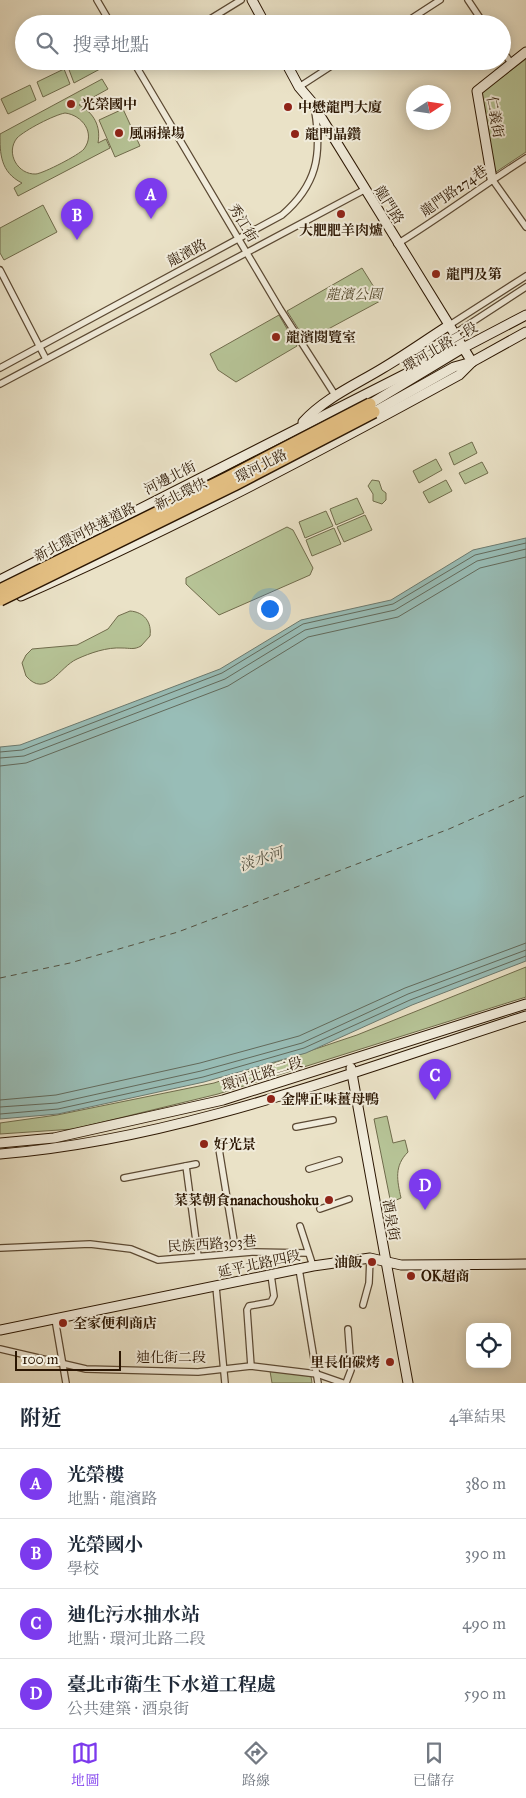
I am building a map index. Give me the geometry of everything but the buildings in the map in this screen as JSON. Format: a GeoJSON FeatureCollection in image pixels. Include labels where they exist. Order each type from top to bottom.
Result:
{"type":"FeatureCollection","features":[{"type":"Feature","properties":{"kind":"highway","name":"新北環河快速道路"},"geometry":{"type":"LineString","coordinates":[[0,590],[372,408]]}},
{"type":"Feature","properties":{"kind":"highway","name":"新北環快"},"geometry":{"type":"LineString","coordinates":[[0,600],[234,485],[372,408]]}},
{"type":"Feature","properties":{"kind":"street"},"geometry":{"type":"LineString","coordinates":[[97,0],[106,15]]}},
{"type":"Feature","properties":{"kind":"street"},"geometry":{"type":"LineString","coordinates":[[217,15],[241,0]]}},
{"type":"Feature","properties":{"kind":"street"},"geometry":{"type":"LineString","coordinates":[[252,0],[260,15]]}},
{"type":"Feature","properties":{"kind":"street"},"geometry":{"type":"LineString","coordinates":[[417,15],[440,0]]}},
{"type":"Feature","properties":{"kind":"street"},"geometry":{"type":"LineString","coordinates":[[468,0],[478,15]]}},
{"type":"Feature","properties":{"kind":"street","name":"仁義街"},"geometry":{"type":"LineString","coordinates":[[511,62],[526,52]]}},
{"type":"Feature","properties":{"kind":"street","name":"秀江街"},"geometry":{"type":"LineString","coordinates":[[142,70],[239,240],[335,395]]}},
{"type":"Feature","properties":{"kind":"street","name":"龍門路"},"geometry":{"type":"LineString","coordinates":[[290,70],[472,362]]}},
{"type":"Feature","properties":{"kind":"street"},"geometry":{"type":"LineString","coordinates":[[299,87],[325,70]]}},
{"type":"Feature","properties":{"kind":"street","name":"仁義街"},"geometry":{"type":"LineString","coordinates":[[492,179],[477,91],[502,70]]}},
{"type":"Feature","properties":{"kind":"street","name":"龍濱路"},"geometry":{"type":"LineString","coordinates":[[0,368],[282,215],[300,197],[308,185],[315,167],[320,140],[315,110]]}},
{"type":"Feature","properties":{"kind":"street","name":"龍門路274巷"},"geometry":{"type":"LineString","coordinates":[[397,244],[462,203],[492,179],[526,158]]}},
{"type":"Feature","properties":{"kind":"street"},"geometry":{"type":"LineString","coordinates":[[492,179],[526,227]]}},
{"type":"Feature","properties":{"kind":"street","name":"龍濱路"},"geometry":{"type":"LineString","coordinates":[[0,384],[364,190]]}},
{"type":"Feature","properties":{"kind":"street"},"geometry":{"type":"LineString","coordinates":[[0,270],[46,359]]}},
{"type":"Feature","properties":{"kind":"street","name":"河邊北街"},"geometry":{"type":"LineString","coordinates":[[299,426],[315,410],[335,395],[387,366],[526,276]]}},
{"type":"Feature","properties":{"kind":"street"},"geometry":{"type":"LineString","coordinates":[[454,334],[526,287]]}},
{"type":"Feature","properties":{"kind":"street","name":"環河北路二段"},"geometry":{"type":"LineString","coordinates":[[372,408],[463,348],[526,314]]}},
{"type":"Feature","properties":{"kind":"street","name":"環河北路二段"},"geometry":{"type":"LineString","coordinates":[[372,408],[454,367],[472,362],[526,332]]}},
{"type":"Feature","properties":{"kind":"street","name":"河邊北街"},"geometry":{"type":"LineString","coordinates":[[0,580],[36,564],[299,426],[443,354],[463,348]]}},
{"type":"Feature","properties":{"kind":"street","name":"環河北路"},"geometry":{"type":"LineString","coordinates":[[0,605],[122,551],[350,436],[459,375],[472,362]]}},
{"type":"Feature","properties":{"kind":"street"},"geometry":{"type":"LineString","coordinates":[[36,564],[46,585]]}},
{"type":"Feature","properties":{"kind":"street","name":"環河北路二段"},"geometry":{"type":"LineString","coordinates":[[0,1143],[54,1138],[223,1100],[526,1004]]}},
{"type":"Feature","properties":{"kind":"street","name":"環河北路二段"},"geometry":{"type":"LineString","coordinates":[[0,1154],[71,1146],[197,1119],[244,1106],[526,1016]]}},
{"type":"Feature","properties":{"kind":"street","name":"酒泉街"},"geometry":{"type":"LineString","coordinates":[[350,1061],[408,1383]]}},
{"type":"Feature","properties":{"kind":"street"},"geometry":{"type":"LineString","coordinates":[[296,1127],[333,1120]]}},
{"type":"Feature","properties":{"kind":"street"},"geometry":{"type":"LineString","coordinates":[[218,1143],[236,1253]]}},
{"type":"Feature","properties":{"kind":"street"},"geometry":{"type":"LineString","coordinates":[[309,1169],[339,1160]]}},
{"type":"Feature","properties":{"kind":"street"},"geometry":{"type":"LineString","coordinates":[[124,1178],[196,1164]]}},
{"type":"Feature","properties":{"kind":"street"},"geometry":{"type":"LineString","coordinates":[[186,1166],[198,1256]]}},
{"type":"Feature","properties":{"kind":"street"},"geometry":{"type":"LineString","coordinates":[[320,1209],[349,1199]]}},
{"type":"Feature","properties":{"kind":"street"},"geometry":{"type":"LineString","coordinates":[[300,1226],[313,1266]]}},
{"type":"Feature","properties":{"kind":"street","name":"民族西路303巷"},"geometry":{"type":"LineString","coordinates":[[0,1248],[90,1244],[131,1249],[158,1260],[236,1253],[308,1253]]}},
{"type":"Feature","properties":{"kind":"street"},"geometry":{"type":"LineString","coordinates":[[363,1305],[369,1283],[370,1258]]}},
{"type":"Feature","properties":{"kind":"street","name":"延平北路四段"},"geometry":{"type":"LineString","coordinates":[[0,1330],[313,1266],[370,1258],[385,1263],[434,1266],[526,1264]]}},
{"type":"Feature","properties":{"kind":"street"},"geometry":{"type":"LineString","coordinates":[[299,1269],[318,1383]]}},
{"type":"Feature","properties":{"kind":"street"},"geometry":{"type":"LineString","coordinates":[[251,1366],[247,1310],[249,1306],[271,1302],[274,1296],[270,1275]]}},
{"type":"Feature","properties":{"kind":"street"},"geometry":{"type":"LineString","coordinates":[[216,1287],[225,1383]]}},
{"type":"Feature","properties":{"kind":"street"},"geometry":{"type":"LineString","coordinates":[[55,1319],[66,1383]]}},
{"type":"Feature","properties":{"kind":"street"},"geometry":{"type":"LineString","coordinates":[[345,1383],[351,1370],[348,1329]]}},
{"type":"Feature","properties":{"kind":"street","name":"迪化街二段"},"geometry":{"type":"LineString","coordinates":[[0,1349],[86,1369],[198,1372],[251,1366],[317,1374],[345,1383]]}},
{"type":"Feature","properties":{"kind":"green space"},"geometry":{"type":"Polygon","coordinates":[[[526,59],[526,152],[493,174],[481,93],[526,59]]]}},
{"type":"Feature","properties":{"kind":"green space"},"geometry":{"type":"Polygon","coordinates":[[[64,70],[70,84],[43,97],[37,82],[64,70]]]}},
{"type":"Feature","properties":{"kind":"green space"},"geometry":{"type":"Polygon","coordinates":[[[69,70],[98,70],[74,83],[69,70]]]}},
{"type":"Feature","properties":{"kind":"green space"},"geometry":{"type":"Polygon","coordinates":[[[102,79],[108,89],[79,105],[89,112],[95,121],[99,137],[98,143],[106,139],[110,148],[18,196],[14,188],[22,183],[15,179],[5,168],[1,155],[0,134],[102,79]],[[65,113],[54,117],[33,127],[17,138],[12,150],[15,162],[19,167],[30,173],[40,173],[69,159],[84,149],[87,143],[88,131],[82,121],[71,114],[65,113]]]}},
{"type":"Feature","properties":{"kind":"green space"},"geometry":{"type":"Polygon","coordinates":[[[30,85],[36,100],[8,114],[1,99],[30,85]]]}},
{"type":"Feature","properties":{"kind":"green space","name":"風雨操場"},"geometry":{"type":"Polygon","coordinates":[[[123,109],[140,146],[115,157],[99,120],[123,109]]]}},
{"type":"Feature","properties":{"kind":"green space"},"geometry":{"type":"Polygon","coordinates":[[[43,205],[57,232],[4,260],[0,253],[0,228],[43,205]]]}},
{"type":"Feature","properties":{"kind":"green space","name":"龍濱公園"},"geometry":{"type":"Polygon","coordinates":[[[362,268],[382,300],[306,341],[287,311],[362,268]]]}},
{"type":"Feature","properties":{"kind":"green space"},"geometry":{"type":"Polygon","coordinates":[[[279,315],[297,346],[236,382],[218,370],[210,354],[279,315]]]}},
{"type":"Feature","properties":{"kind":"green space"},"geometry":{"type":"Polygon","coordinates":[[[472,442],[477,453],[454,465],[449,453],[472,442]]]}},
{"type":"Feature","properties":{"kind":"green space"},"geometry":{"type":"Polygon","coordinates":[[[436,459],[442,470],[419,483],[413,471],[436,459]]]}},
{"type":"Feature","properties":{"kind":"green space"},"geometry":{"type":"Polygon","coordinates":[[[482,462],[488,473],[465,484],[459,473],[482,462]]]}},
{"type":"Feature","properties":{"kind":"green space"},"geometry":{"type":"Polygon","coordinates":[[[372,480],[379,481],[382,490],[386,493],[386,500],[382,504],[373,501],[373,494],[368,486],[372,480]]]}},
{"type":"Feature","properties":{"kind":"green space"},"geometry":{"type":"Polygon","coordinates":[[[446,480],[452,491],[429,503],[423,492],[446,480]]]}},
{"type":"Feature","properties":{"kind":"green space"},"geometry":{"type":"Polygon","coordinates":[[[357,498],[364,513],[336,525],[330,509],[357,498]]]}},
{"type":"Feature","properties":{"kind":"green space"},"geometry":{"type":"Polygon","coordinates":[[[326,511],[333,526],[305,538],[299,522],[326,511]]]}},
{"type":"Feature","properties":{"kind":"green space"},"geometry":{"type":"Polygon","coordinates":[[[365,515],[372,530],[344,542],[337,527],[365,515]]]}},
{"type":"Feature","properties":{"kind":"green space"},"geometry":{"type":"Polygon","coordinates":[[[287,527],[293,530],[313,568],[310,575],[219,615],[186,584],[186,578],[287,527]]]}},
{"type":"Feature","properties":{"kind":"green space"},"geometry":{"type":"Polygon","coordinates":[[[334,528],[341,544],[312,556],[306,540],[334,528]]]}},
{"type":"Feature","properties":{"kind":"green space"},"geometry":{"type":"Polygon","coordinates":[[[130,611],[143,616],[150,626],[150,636],[141,646],[134,648],[110,648],[87,655],[70,663],[46,683],[33,682],[26,676],[22,663],[32,649],[77,645],[108,629],[118,616],[130,611]]]}},
{"type":"Feature","properties":{"kind":"green space"},"geometry":{"type":"Polygon","coordinates":[[[526,967],[526,997],[218,1094],[74,1129],[0,1134],[0,1123],[57,1115],[214,1083],[357,1035],[526,967]]]}},
{"type":"Feature","properties":{"kind":"green space"},"geometry":{"type":"Polygon","coordinates":[[[387,1116],[393,1143],[405,1140],[408,1152],[400,1163],[398,1174],[401,1198],[394,1201],[390,1199],[374,1119],[387,1116]]]}},
{"type":"Feature","properties":{"kind":"green space"},"geometry":{"type":"Polygon","coordinates":[[[270,1371],[311,1376],[312,1383],[272,1383],[270,1371]]]}},
{"type":"Feature","properties":{"kind":"water","name":"淡水河"},"geometry":{"type":"Polygon","coordinates":[[[526,538],[526,961],[412,1005],[306,1053],[204,1082],[58,1114],[0,1119],[0,747],[20,745],[220,669],[301,620],[391,600],[473,550],[526,538]]]}},
{"type":"Feature","properties":{"kind":"ferry route"},"geometry":{"type":"LineString","coordinates":[[0,978],[70,963],[178,932],[449,829],[526,795]]}},
{"type":"Feature","properties":{"kind":"place","name":"光榮國中"},"geometry":{"type":"Point","coordinates":[71,104]}},
{"type":"Feature","properties":{"kind":"place","name":"中懋龍門大廈"},"geometry":{"type":"Point","coordinates":[288,107]}},
{"type":"Feature","properties":{"kind":"place","name":"風雨操場"},"geometry":{"type":"Point","coordinates":[119,133]}},
{"type":"Feature","properties":{"kind":"place","name":"龍門晶鑽"},"geometry":{"type":"Point","coordinates":[295,134]}},
{"type":"Feature","properties":{"kind":"place","name":"大肥肥羊肉爐"},"geometry":{"type":"Point","coordinates":[341,214]}},
{"type":"Feature","properties":{"kind":"place","name":"光榮樓"},"geometry":{"type":"Point","coordinates":[151,219]}},
{"type":"Feature","properties":{"kind":"place","name":"光榮國小"},"geometry":{"type":"Point","coordinates":[77,240]}},
{"type":"Feature","properties":{"kind":"place","name":"龍門及第"},"geometry":{"type":"Point","coordinates":[436,274]}},
{"type":"Feature","properties":{"kind":"place","name":"龍濱閱覽室"},"geometry":{"type":"Point","coordinates":[276,337]}},
{"type":"Feature","properties":{"kind":"place","name":"金牌正味薑母鴨"},"geometry":{"type":"Point","coordinates":[271,1099]}},
{"type":"Feature","properties":{"kind":"place","name":"迪化污水抽水站"},"geometry":{"type":"Point","coordinates":[435,1100]}},
{"type":"Feature","properties":{"kind":"place","name":"好光景"},"geometry":{"type":"Point","coordinates":[204,1144]}},
{"type":"Feature","properties":{"kind":"place","name":"菜菜朝食nanachoushoku"},"geometry":{"type":"Point","coordinates":[329,1200]}},
{"type":"Feature","properties":{"kind":"place","name":"臺北市衛生下水道工程處"},"geometry":{"type":"Point","coordinates":[425,1210]}},
{"type":"Feature","properties":{"kind":"place","name":"油飯"},"geometry":{"type":"Point","coordinates":[372,1262]}},
{"type":"Feature","properties":{"kind":"place","name":"OK超商"},"geometry":{"type":"Point","coordinates":[411,1276]}},
{"type":"Feature","properties":{"kind":"place","name":"全家便利商店"},"geometry":{"type":"Point","coordinates":[63,1323]}},
{"type":"Feature","properties":{"kind":"place","name":"里長伯碳烤"},"geometry":{"type":"Point","coordinates":[390,1362]}}]}
